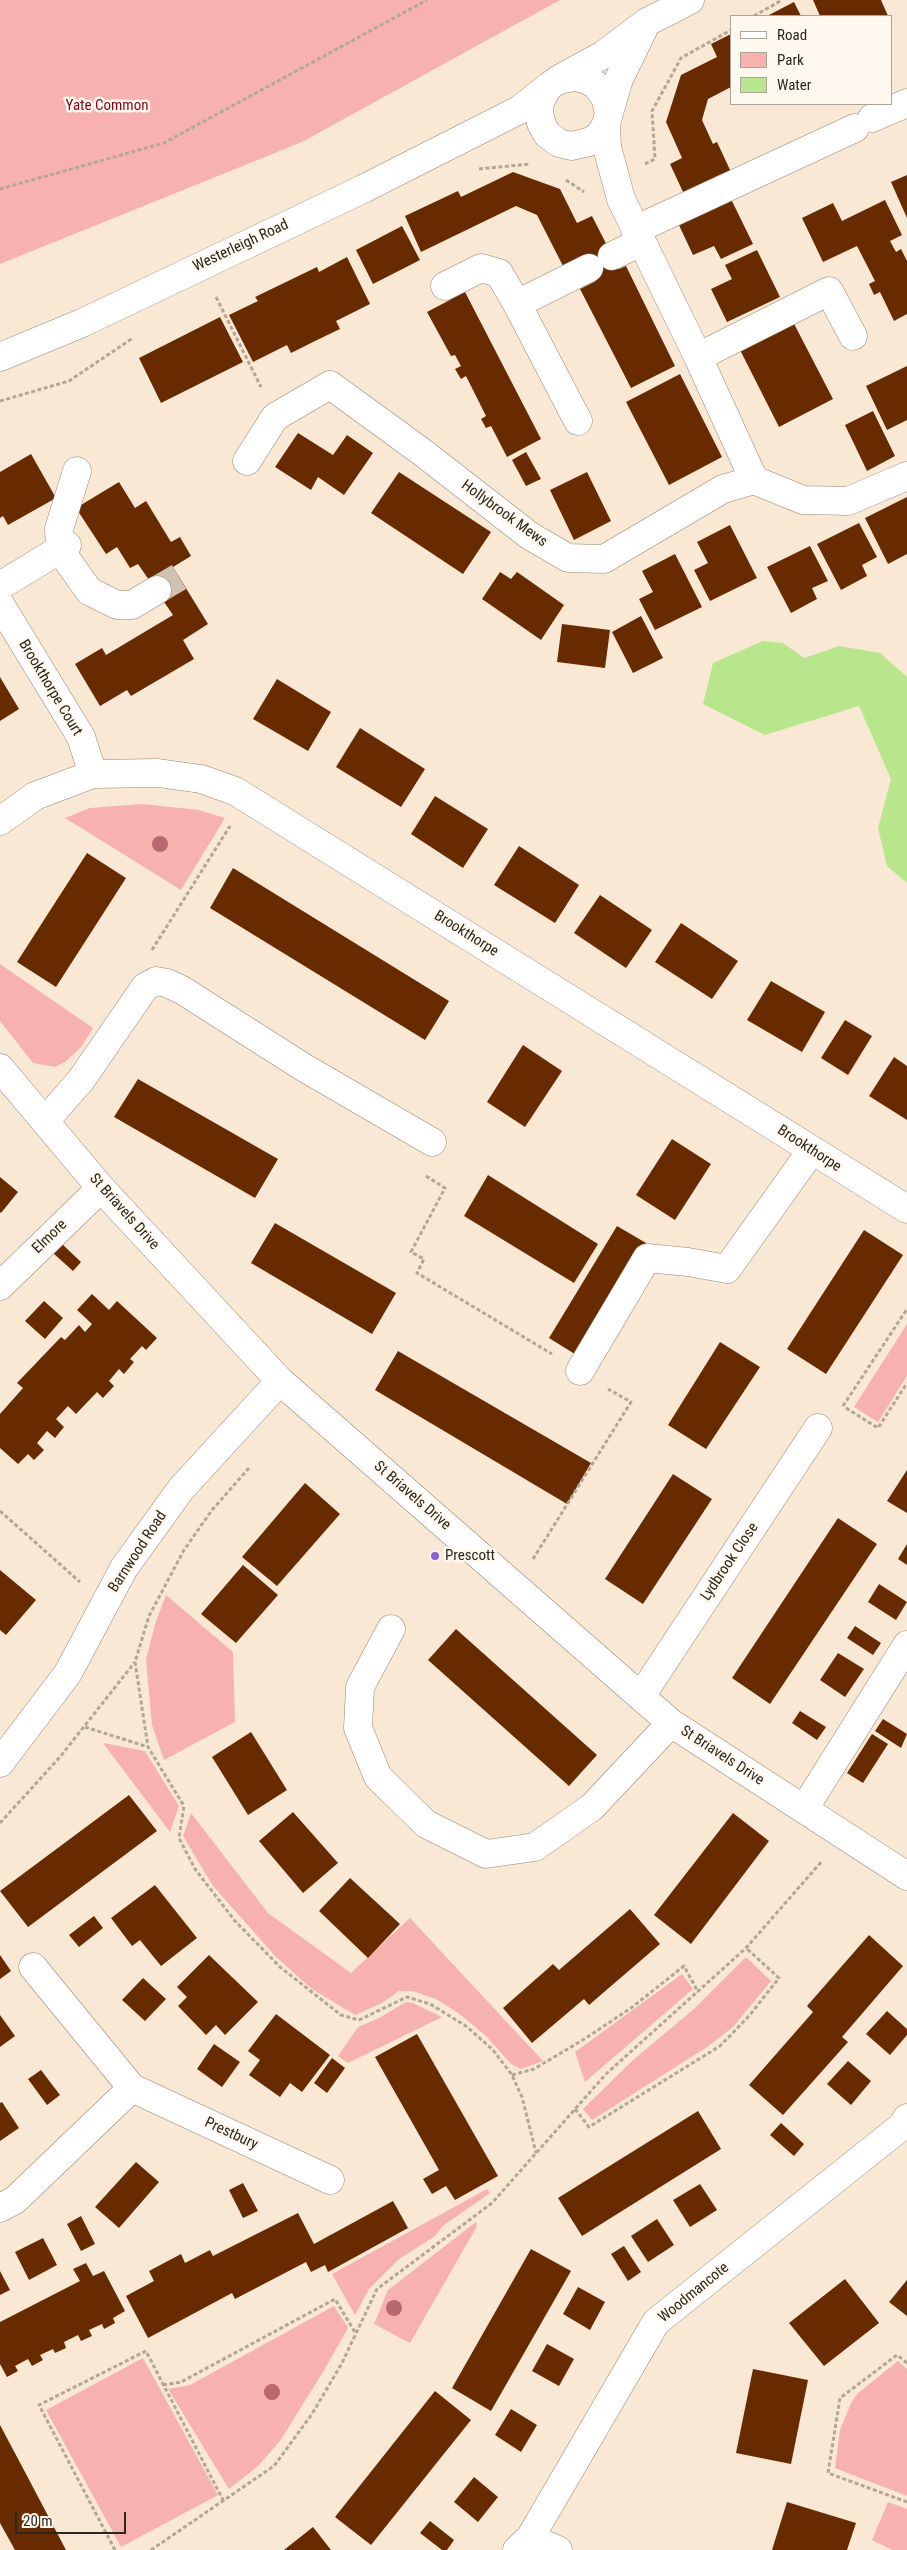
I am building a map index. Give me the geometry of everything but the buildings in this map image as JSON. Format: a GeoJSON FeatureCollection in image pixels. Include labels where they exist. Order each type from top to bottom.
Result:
{"type":"FeatureCollection","features":[{"type":"Feature","properties":{"kind":"street","name":"Westerleigh Road"},"geometry":{"type":"LineString","coordinates":[[0,357],[82,323],[200,265],[363,189],[520,110],[553,84],[603,55],[647,22],[690,0]]}},
{"type":"Feature","properties":{"kind":"street"},"geometry":{"type":"LineString","coordinates":[[481,130],[553,138],[578,146],[590,142],[599,136],[607,119],[622,72],[647,22]]}},
{"type":"Feature","properties":{"kind":"street"},"geometry":{"type":"LineString","coordinates":[[621,199],[595,166],[553,138],[541,123],[540,102],[553,84],[574,77],[585,79],[596,85],[605,97],[607,147],[621,199],[698,358],[754,480],[803,500],[848,501],[907,476]]}},
{"type":"Feature","properties":{"kind":"street"},"geometry":{"type":"LineString","coordinates":[[517,304],[600,262],[638,236],[863,123],[907,103]]}},
{"type":"Feature","properties":{"kind":"street"},"geometry":{"type":"LineString","coordinates":[[445,286],[481,268],[499,273],[578,421]]}},
{"type":"Feature","properties":{"kind":"street"},"geometry":{"type":"LineString","coordinates":[[698,358],[829,291],[852,336]]}},
{"type":"Feature","properties":{"kind":"street","name":"Hollybrook Mews"},"geometry":{"type":"LineString","coordinates":[[275,417],[330,385],[422,452],[530,536],[568,558],[604,559],[722,489],[754,480]]}},
{"type":"Feature","properties":{"kind":"street"},"geometry":{"type":"LineString","coordinates":[[247,461],[275,417]]}},
{"type":"Feature","properties":{"kind":"street"},"geometry":{"type":"LineString","coordinates":[[77,471],[59,529],[64,547],[89,591],[117,605],[132,605],[157,590]]}},
{"type":"Feature","properties":{"kind":"street"},"geometry":{"type":"LineString","coordinates":[[0,586],[64,547]]}},
{"type":"Feature","properties":{"kind":"street","name":"Brookthorpe Court"},"geometry":{"type":"LineString","coordinates":[[0,604],[81,737],[94,774]]}},
{"type":"Feature","properties":{"kind":"street","name":"Brookthorpe"},"geometry":{"type":"LineString","coordinates":[[0,821],[35,796],[94,774],[158,773],[201,779],[235,791],[907,1210]]}},
{"type":"Feature","properties":{"kind":"street"},"geometry":{"type":"LineString","coordinates":[[45,1122],[81,1080],[144,987],[156,981],[167,983],[182,990],[303,1067],[432,1142]]}},
{"type":"Feature","properties":{"kind":"street","name":"St Briavels Drive"},"geometry":{"type":"LineString","coordinates":[[0,1068],[101,1188],[280,1381],[671,1723],[844,1837],[907,1876]]}},
{"type":"Feature","properties":{"kind":"street"},"geometry":{"type":"LineString","coordinates":[[580,1372],[647,1258],[688,1262],[727,1269],[812,1150]]}},
{"type":"Feature","properties":{"kind":"street","name":"Elmore"},"geometry":{"type":"LineString","coordinates":[[0,1286],[101,1188]]}},
{"type":"Feature","properties":{"kind":"street","name":"Barnwood Road"},"geometry":{"type":"LineString","coordinates":[[1,1762],[68,1673],[124,1568],[181,1489],[280,1381]]}},
{"type":"Feature","properties":{"kind":"street","name":"Lydbrook Close"},"geometry":{"type":"LineString","coordinates":[[641,1696],[818,1428]]}},
{"type":"Feature","properties":{"kind":"street"},"geometry":{"type":"LineString","coordinates":[[391,1629],[360,1686],[358,1728],[378,1777],[426,1824],[486,1854],[535,1848],[592,1807],[671,1723]]}},
{"type":"Feature","properties":{"kind":"street"},"geometry":{"type":"LineString","coordinates":[[804,1809],[907,1645]]}},
{"type":"Feature","properties":{"kind":"street","name":"Prestbury"},"geometry":{"type":"LineString","coordinates":[[34,1967],[132,2088],[330,2180]]}},
{"type":"Feature","properties":{"kind":"street"},"geometry":{"type":"LineString","coordinates":[[0,2208],[15,2200],[132,2088]]}},
{"type":"Feature","properties":{"kind":"street","name":"Woodmancote"},"geometry":{"type":"LineString","coordinates":[[558,2550],[523,2544],[656,2322],[905,2125]]}},
{"type":"Feature","properties":{"kind":"path"},"geometry":{"type":"LineString","coordinates":[[0,189],[164,143],[427,0]]}},
{"type":"Feature","properties":{"kind":"path"},"geometry":{"type":"LineString","coordinates":[[756,15],[782,0]]}},
{"type":"Feature","properties":{"kind":"path"},"geometry":{"type":"LineString","coordinates":[[639,167],[655,159],[652,111],[681,58],[730,31]]}},
{"type":"Feature","properties":{"kind":"path"},"geometry":{"type":"LineString","coordinates":[[478,169],[532,164]]}},
{"type":"Feature","properties":{"kind":"path"},"geometry":{"type":"LineString","coordinates":[[564,178],[587,193]]}},
{"type":"Feature","properties":{"kind":"path"},"geometry":{"type":"LineString","coordinates":[[200,265],[275,417]]}},
{"type":"Feature","properties":{"kind":"path"},"geometry":{"type":"LineString","coordinates":[[208,302],[225,293]]}},
{"type":"Feature","properties":{"kind":"path"},"geometry":{"type":"LineString","coordinates":[[0,401],[69,382],[141,334]]}},
{"type":"Feature","properties":{"kind":"path"},"geometry":{"type":"LineString","coordinates":[[156,981],[152,949],[248,798]]}},
{"type":"Feature","properties":{"kind":"path"},"geometry":{"type":"LineString","coordinates":[[432,1142],[414,1168],[445,1188],[410,1252],[424,1259],[417,1273],[631,1402],[515,1587]]}},
{"type":"Feature","properties":{"kind":"path"},"geometry":{"type":"LineString","coordinates":[[818,1428],[843,1407],[907,1309]]}},
{"type":"Feature","properties":{"kind":"path"},"geometry":{"type":"LineString","coordinates":[[843,1407],[878,1428],[907,1383]]}},
{"type":"Feature","properties":{"kind":"path"},"geometry":{"type":"LineString","coordinates":[[0,1823],[85,1727],[135,1662],[149,1616],[184,1550],[212,1510],[250,1467]]}},
{"type":"Feature","properties":{"kind":"path"},"geometry":{"type":"LineString","coordinates":[[0,1511],[105,1604]]}},
{"type":"Feature","properties":{"kind":"path"},"geometry":{"type":"LineString","coordinates":[[135,1662],[148,1747],[184,1806],[179,1838],[195,1869],[235,1921],[280,1967],[318,1999],[352,2020],[360,2020],[407,1996],[430,2004],[466,2026],[493,2050],[512,2075],[522,2098],[536,2153]]}},
{"type":"Feature","properties":{"kind":"path"},"geometry":{"type":"LineString","coordinates":[[85,1727],[148,1747]]}},
{"type":"Feature","properties":{"kind":"path"},"geometry":{"type":"LineString","coordinates":[[151,2550],[224,2502],[274,2466],[312,2414],[356,2334],[377,2289],[492,2203],[606,2074],[746,1948],[844,1837]]}},
{"type":"Feature","properties":{"kind":"path"},"geometry":{"type":"LineString","coordinates":[[575,2109],[589,2127],[720,2046],[749,2016],[779,1978],[746,1948]]}},
{"type":"Feature","properties":{"kind":"path"},"geometry":{"type":"LineString","coordinates":[[512,2075],[534,2069],[586,2038],[631,2008],[684,1966],[698,1992]]}},
{"type":"Feature","properties":{"kind":"path"},"geometry":{"type":"LineString","coordinates":[[163,2385],[181,2382],[335,2299],[356,2334]]}},
{"type":"Feature","properties":{"kind":"path"},"geometry":{"type":"LineString","coordinates":[[115,2550],[39,2405],[146,2351],[224,2502]]}},
{"type":"Feature","properties":{"kind":"path"},"geometry":{"type":"LineString","coordinates":[[907,2363],[897,2355],[840,2398],[828,2474],[907,2502]]}},
{"type":"Feature","properties":{"kind":"green space","name":"Yate Common"},"geometry":{"type":"Polygon","coordinates":[[[0,0],[560,0],[302,142],[0,264],[0,0]]]}},
{"type":"Feature","properties":{"kind":"green space"},"geometry":{"type":"Polygon","coordinates":[[[142,804],[199,810],[225,818],[181,890],[65,818],[90,808],[142,804]]]}},
{"type":"Feature","properties":{"kind":"green space"},"geometry":{"type":"Polygon","coordinates":[[[0,964],[93,1028],[82,1046],[65,1062],[55,1067],[33,1063],[0,1021],[0,964]]]}},
{"type":"Feature","properties":{"kind":"green space"},"geometry":{"type":"Polygon","coordinates":[[[907,1324],[907,1376],[878,1422],[854,1407],[907,1324]]]}},
{"type":"Feature","properties":{"kind":"green space"},"geometry":{"type":"Polygon","coordinates":[[[166,1595],[233,1652],[235,1722],[164,1760],[152,1725],[146,1660],[155,1624],[166,1595]]]}},
{"type":"Feature","properties":{"kind":"green space"},"geometry":{"type":"Polygon","coordinates":[[[103,1743],[145,1751],[179,1806],[170,1832],[103,1743]]]}},
{"type":"Feature","properties":{"kind":"green space"},"geometry":{"type":"Polygon","coordinates":[[[191,1813],[268,1913],[351,1973],[410,1918],[543,2061],[521,2069],[511,2064],[485,2035],[458,2013],[436,1999],[412,1991],[399,1991],[382,2003],[355,2015],[312,1989],[276,1957],[213,1886],[183,1836],[191,1813]]]}},
{"type":"Feature","properties":{"kind":"green space"},"geometry":{"type":"Polygon","coordinates":[[[746,1957],[771,1981],[733,2027],[707,2047],[592,2120],[583,2109],[632,2061],[695,2008],[746,1957]]]}},
{"type":"Feature","properties":{"kind":"green space"},"geometry":{"type":"Polygon","coordinates":[[[682,1974],[693,1989],[585,2082],[575,2052],[682,1974]]]}},
{"type":"Feature","properties":{"kind":"green space"},"geometry":{"type":"Polygon","coordinates":[[[406,2002],[413,2003],[442,2017],[348,2063],[338,2056],[358,2027],[379,2018],[406,2002]]]}},
{"type":"Feature","properties":{"kind":"green space"},"geometry":{"type":"Polygon","coordinates":[[[487,2189],[490,2193],[444,2225],[435,2236],[399,2259],[369,2289],[355,2315],[332,2274],[487,2189]]]}},
{"type":"Feature","properties":{"kind":"green space"},"geometry":{"type":"Polygon","coordinates":[[[476,2222],[477,2226],[410,2343],[374,2324],[388,2290],[476,2222]]]}},
{"type":"Feature","properties":{"kind":"green space"},"geometry":{"type":"Polygon","coordinates":[[[334,2306],[348,2328],[323,2372],[280,2441],[258,2466],[229,2489],[168,2389],[190,2385],[334,2306]]]}},
{"type":"Feature","properties":{"kind":"green space"},"geometry":{"type":"Polygon","coordinates":[[[143,2358],[218,2495],[121,2547],[46,2410],[143,2358]]]}},
{"type":"Feature","properties":{"kind":"green space"},"geometry":{"type":"Polygon","coordinates":[[[898,2361],[907,2369],[907,2496],[835,2468],[840,2430],[851,2403],[858,2393],[898,2361]]]}},
{"type":"Feature","properties":{"kind":"green space"},"geometry":{"type":"Polygon","coordinates":[[[888,2502],[907,2509],[907,2550],[892,2550],[872,2540],[888,2502]]]}},
{"type":"Feature","properties":{"kind":"water"},"geometry":{"type":"Polygon","coordinates":[[[763,641],[783,643],[804,658],[839,646],[880,653],[907,677],[907,883],[887,866],[878,828],[891,779],[859,706],[765,735],[703,704],[713,663],[763,641]]]}},
{"type":"Feature","properties":{"kind":"tunnel"},"geometry":{"type":"LineString","coordinates":[[157,590],[179,577]]}},
{"type":"Feature","properties":{"kind":"place","name":"Prescott"},"geometry":{"type":"Point","coordinates":[435,1556]}}]}
